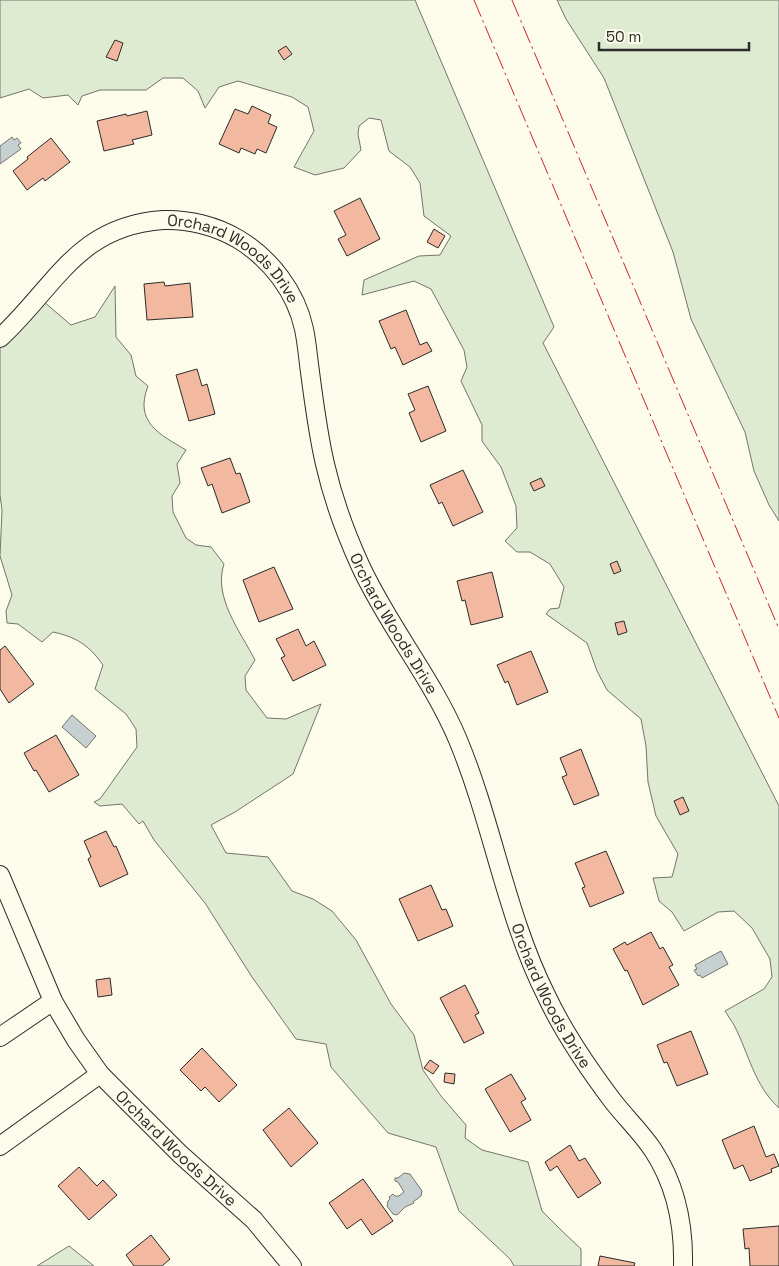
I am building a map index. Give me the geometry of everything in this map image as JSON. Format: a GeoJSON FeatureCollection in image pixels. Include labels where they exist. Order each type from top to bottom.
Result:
{"type":"FeatureCollection","features":[{"type":"Feature","properties":{"kind":"street","name":"Orchard Woods Drive"},"geometry":{"type":"LineString","coordinates":[[0,338],[65,265],[82,250],[102,237],[123,227],[146,222],[169,220],[192,222],[236,237],[255,250],[272,266],[286,285],[304,328],[325,464],[347,535],[378,602],[439,702],[456,737],[483,808],[515,918],[535,972],[548,1000],[581,1055],[615,1104],[654,1152],[668,1178],[681,1221],[683,1266]]}},
{"type":"Feature","properties":{"kind":"street","name":"Orchard Woods Drive"},"geometry":{"type":"LineString","coordinates":[[0,875],[53,1001],[76,1040],[100,1074],[180,1154],[254,1220],[292,1266]]}},
{"type":"Feature","properties":{"kind":"street"},"geometry":{"type":"LineString","coordinates":[[0,1038],[53,1001]]}},
{"type":"Feature","properties":{"kind":"street"},"geometry":{"type":"LineString","coordinates":[[0,1146],[100,1074]]}},
{"type":"Feature","properties":{"kind":"green space"},"geometry":{"type":"Polygon","coordinates":[[[0,0],[415,0],[554,327],[543,343],[779,806],[779,1108],[758,1079],[734,1025],[725,1011],[764,989],[772,977],[770,959],[752,928],[734,911],[718,912],[684,931],[672,912],[659,901],[653,878],[672,877],[678,854],[656,816],[648,782],[646,746],[641,719],[607,690],[597,671],[587,643],[546,614],[550,609],[559,608],[564,587],[550,564],[530,552],[517,552],[505,541],[517,528],[516,506],[501,467],[482,441],[482,425],[461,381],[467,367],[464,350],[431,289],[414,281],[362,295],[364,280],[419,256],[440,255],[451,236],[424,216],[420,183],[410,167],[389,151],[381,120],[369,118],[359,126],[358,134],[361,150],[344,168],[315,175],[294,167],[314,131],[308,107],[292,97],[238,81],[219,87],[205,108],[198,91],[183,78],[163,78],[146,90],[100,90],[82,96],[78,105],[68,95],[43,98],[29,89],[0,98],[0,0]]]}},
{"type":"Feature","properties":{"kind":"green space"},"geometry":{"type":"Polygon","coordinates":[[[557,0],[779,0],[779,521],[769,505],[754,471],[745,432],[691,319],[673,252],[604,78],[566,19],[557,0]]]}},
{"type":"Feature","properties":{"kind":"green space"},"geometry":{"type":"Polygon","coordinates":[[[115,286],[116,337],[131,355],[136,376],[148,386],[144,409],[147,418],[158,432],[186,450],[177,464],[180,483],[172,496],[173,512],[186,538],[196,545],[211,547],[224,564],[222,589],[225,601],[236,626],[255,660],[245,676],[246,690],[267,718],[286,719],[321,704],[293,774],[235,812],[211,825],[226,853],[268,857],[292,891],[313,899],[332,911],[356,940],[391,1004],[414,1035],[423,1070],[441,1096],[466,1125],[465,1138],[482,1150],[528,1162],[542,1211],[581,1249],[581,1266],[514,1266],[510,1259],[459,1211],[436,1147],[388,1133],[331,1067],[326,1044],[296,1039],[252,977],[205,903],[154,840],[143,821],[139,824],[122,804],[100,806],[94,802],[100,799],[137,747],[136,729],[126,714],[95,689],[103,665],[93,652],[69,636],[53,632],[42,642],[18,624],[7,623],[6,611],[12,595],[0,556],[2,510],[0,495],[0,328],[37,296],[71,325],[95,317],[115,286]]]}},
{"type":"Feature","properties":{"kind":"green space"},"geometry":{"type":"Polygon","coordinates":[[[69,1246],[94,1266],[37,1266],[69,1246]]]}},
{"type":"Feature","properties":{"kind":"shaded area"},"geometry":{"type":"Polygon","coordinates":[[[12,137],[14,140],[17,138],[21,143],[18,145],[21,149],[0,164],[0,146],[12,137]]]}},
{"type":"Feature","properties":{"kind":"shaded area"},"geometry":{"type":"Polygon","coordinates":[[[72,715],[96,736],[86,748],[62,727],[72,715]]]}},
{"type":"Feature","properties":{"kind":"shaded area"},"geometry":{"type":"Polygon","coordinates":[[[721,951],[728,964],[702,978],[700,975],[698,976],[694,970],[697,969],[695,965],[721,951]]]}},
{"type":"Feature","properties":{"kind":"shaded area"},"geometry":{"type":"Polygon","coordinates":[[[404,1173],[410,1174],[422,1191],[421,1196],[414,1203],[405,1207],[397,1215],[393,1214],[387,1206],[389,1197],[393,1194],[399,1196],[404,1192],[398,1182],[395,1181],[395,1178],[404,1173]]]}},
{"type":"Feature","properties":{"kind":"building"},"geometry":{"type":"Polygon","coordinates":[[[115,40],[123,43],[117,61],[106,57],[115,40]]]}},
{"type":"Feature","properties":{"kind":"building"},"geometry":{"type":"Polygon","coordinates":[[[286,46],[292,54],[284,60],[278,51],[286,46]]]}},
{"type":"Feature","properties":{"kind":"building"},"geometry":{"type":"Polygon","coordinates":[[[252,106],[271,115],[268,123],[277,127],[266,153],[257,149],[255,154],[241,148],[239,153],[219,144],[235,109],[248,114],[252,106]]]}},
{"type":"Feature","properties":{"kind":"building"},"geometry":{"type":"Polygon","coordinates":[[[147,111],[152,135],[132,140],[134,144],[104,151],[97,121],[147,111]]]}},
{"type":"Feature","properties":{"kind":"building"},"geometry":{"type":"Polygon","coordinates":[[[51,138],[70,162],[45,181],[43,178],[27,190],[13,171],[51,138]]]}},
{"type":"Feature","properties":{"kind":"building"},"geometry":{"type":"Polygon","coordinates":[[[360,198],[380,239],[347,256],[338,239],[346,235],[334,211],[360,198]]]}},
{"type":"Feature","properties":{"kind":"building"},"geometry":{"type":"Polygon","coordinates":[[[434,229],[445,236],[438,248],[427,242],[434,229]]]}},
{"type":"Feature","properties":{"kind":"building"},"geometry":{"type":"Polygon","coordinates":[[[164,282],[165,286],[190,283],[193,317],[147,320],[144,284],[164,282]]]}},
{"type":"Feature","properties":{"kind":"building"},"geometry":{"type":"Polygon","coordinates":[[[406,310],[420,345],[427,342],[432,351],[403,365],[395,347],[391,349],[379,321],[406,310]]]}},
{"type":"Feature","properties":{"kind":"building"},"geometry":{"type":"Polygon","coordinates":[[[197,369],[202,386],[207,384],[215,414],[189,421],[176,375],[197,369]]]}},
{"type":"Feature","properties":{"kind":"building"},"geometry":{"type":"Polygon","coordinates":[[[428,386],[446,431],[421,442],[409,413],[415,410],[408,394],[428,386]]]}},
{"type":"Feature","properties":{"kind":"building"},"geometry":{"type":"Polygon","coordinates":[[[230,458],[236,474],[240,473],[250,502],[222,513],[212,484],[208,486],[201,468],[230,458]]]}},
{"type":"Feature","properties":{"kind":"building"},"geometry":{"type":"Polygon","coordinates":[[[463,470],[483,512],[453,526],[442,502],[439,504],[430,485],[463,470]]]}},
{"type":"Feature","properties":{"kind":"building"},"geometry":{"type":"Polygon","coordinates":[[[541,478],[545,486],[534,491],[530,483],[541,478]]]}},
{"type":"Feature","properties":{"kind":"building"},"geometry":{"type":"Polygon","coordinates":[[[617,561],[621,571],[614,574],[610,564],[617,561]]]}},
{"type":"Feature","properties":{"kind":"building"},"geometry":{"type":"Polygon","coordinates":[[[274,567],[293,609],[259,622],[243,580],[274,567]]]}},
{"type":"Feature","properties":{"kind":"building"},"geometry":{"type":"Polygon","coordinates":[[[492,572],[503,617],[471,625],[465,600],[462,601],[457,581],[492,572]]]}},
{"type":"Feature","properties":{"kind":"building"},"geometry":{"type":"Polygon","coordinates":[[[624,621],[627,632],[618,635],[615,623],[624,621]]]}},
{"type":"Feature","properties":{"kind":"building"},"geometry":{"type":"Polygon","coordinates":[[[298,629],[306,646],[314,641],[326,665],[293,681],[281,658],[285,656],[276,639],[298,629]]]}},
{"type":"Feature","properties":{"kind":"building"},"geometry":{"type":"Polygon","coordinates":[[[5,646],[34,684],[9,703],[0,689],[0,650],[5,646]]]}},
{"type":"Feature","properties":{"kind":"building"},"geometry":{"type":"Polygon","coordinates":[[[531,651],[548,692],[517,705],[508,681],[505,683],[497,665],[531,651]]]}},
{"type":"Feature","properties":{"kind":"building"},"geometry":{"type":"Polygon","coordinates":[[[56,735],[79,775],[49,792],[24,753],[56,735]]]}},
{"type":"Feature","properties":{"kind":"building"},"geometry":{"type":"Polygon","coordinates":[[[581,749],[599,795],[574,805],[562,777],[567,775],[560,758],[581,749]]]}},
{"type":"Feature","properties":{"kind":"building"},"geometry":{"type":"Polygon","coordinates":[[[683,797],[689,811],[680,815],[674,801],[683,797]]]}},
{"type":"Feature","properties":{"kind":"building"},"geometry":{"type":"Polygon","coordinates":[[[106,831],[114,847],[116,846],[128,874],[100,887],[88,859],[91,857],[84,841],[106,831]]]}},
{"type":"Feature","properties":{"kind":"building"},"geometry":{"type":"Polygon","coordinates":[[[606,851],[624,893],[590,907],[582,888],[585,887],[575,863],[606,851]]]}},
{"type":"Feature","properties":{"kind":"building"},"geometry":{"type":"Polygon","coordinates":[[[431,885],[442,910],[446,909],[453,926],[418,941],[399,899],[431,885]]]}},
{"type":"Feature","properties":{"kind":"building"},"geometry":{"type":"Polygon","coordinates":[[[651,932],[660,949],[663,947],[673,965],[669,967],[679,985],[643,1005],[627,970],[625,971],[613,949],[625,942],[627,945],[651,932]]]}},
{"type":"Feature","properties":{"kind":"building"},"geometry":{"type":"Polygon","coordinates":[[[110,978],[112,995],[98,997],[96,980],[110,978]]]}},
{"type":"Feature","properties":{"kind":"building"},"geometry":{"type":"Polygon","coordinates":[[[465,985],[479,1013],[475,1015],[484,1033],[464,1043],[440,998],[465,985]]]}},
{"type":"Feature","properties":{"kind":"building"},"geometry":{"type":"Polygon","coordinates":[[[691,1031],[708,1074],[677,1086],[667,1062],[664,1063],[657,1045],[691,1031]]]}},
{"type":"Feature","properties":{"kind":"building"},"geometry":{"type":"Polygon","coordinates":[[[202,1048],[237,1085],[219,1102],[205,1087],[201,1091],[180,1070],[202,1048]]]}},
{"type":"Feature","properties":{"kind":"building"},"geometry":{"type":"Polygon","coordinates":[[[430,1060],[439,1066],[433,1074],[424,1068],[430,1060]]]}},
{"type":"Feature","properties":{"kind":"building"},"geometry":{"type":"Polygon","coordinates":[[[445,1073],[455,1074],[454,1084],[444,1082],[445,1073]]]}},
{"type":"Feature","properties":{"kind":"building"},"geometry":{"type":"Polygon","coordinates":[[[511,1074],[526,1099],[521,1102],[531,1120],[510,1132],[485,1089],[511,1074]]]}},
{"type":"Feature","properties":{"kind":"building"},"geometry":{"type":"Polygon","coordinates":[[[289,1108],[318,1143],[291,1167],[263,1130],[289,1108]]]}},
{"type":"Feature","properties":{"kind":"building"},"geometry":{"type":"Polygon","coordinates":[[[754,1126],[766,1157],[774,1154],[779,1166],[771,1169],[772,1172],[750,1181],[743,1165],[734,1169],[722,1140],[754,1126]]]}},
{"type":"Feature","properties":{"kind":"building"},"geometry":{"type":"Polygon","coordinates":[[[570,1145],[579,1161],[585,1158],[601,1183],[578,1198],[557,1166],[550,1171],[545,1162],[570,1145]]]}},
{"type":"Feature","properties":{"kind":"building"},"geometry":{"type":"Polygon","coordinates":[[[79,1167],[97,1186],[103,1180],[117,1195],[89,1220],[58,1186],[79,1167]]]}},
{"type":"Feature","properties":{"kind":"building"},"geometry":{"type":"Polygon","coordinates":[[[363,1179],[393,1221],[372,1235],[361,1219],[347,1229],[329,1203],[363,1179]]]}},
{"type":"Feature","properties":{"kind":"building"},"geometry":{"type":"Polygon","coordinates":[[[779,1226],[779,1266],[750,1266],[749,1248],[745,1249],[743,1229],[779,1226]]]}},
{"type":"Feature","properties":{"kind":"building"},"geometry":{"type":"Polygon","coordinates":[[[151,1235],[170,1259],[162,1266],[134,1266],[126,1255],[151,1235]]]}},
{"type":"Feature","properties":{"kind":"building"},"geometry":{"type":"Polygon","coordinates":[[[600,1256],[635,1263],[634,1266],[598,1266],[600,1256]]]}},
{"type":"Feature","properties":{"kind":"power"},"geometry":{"type":"LineString","coordinates":[[474,0],[779,718]]}},
{"type":"Feature","properties":{"kind":"power"},"geometry":{"type":"LineString","coordinates":[[512,0],[779,629]]}}]}
